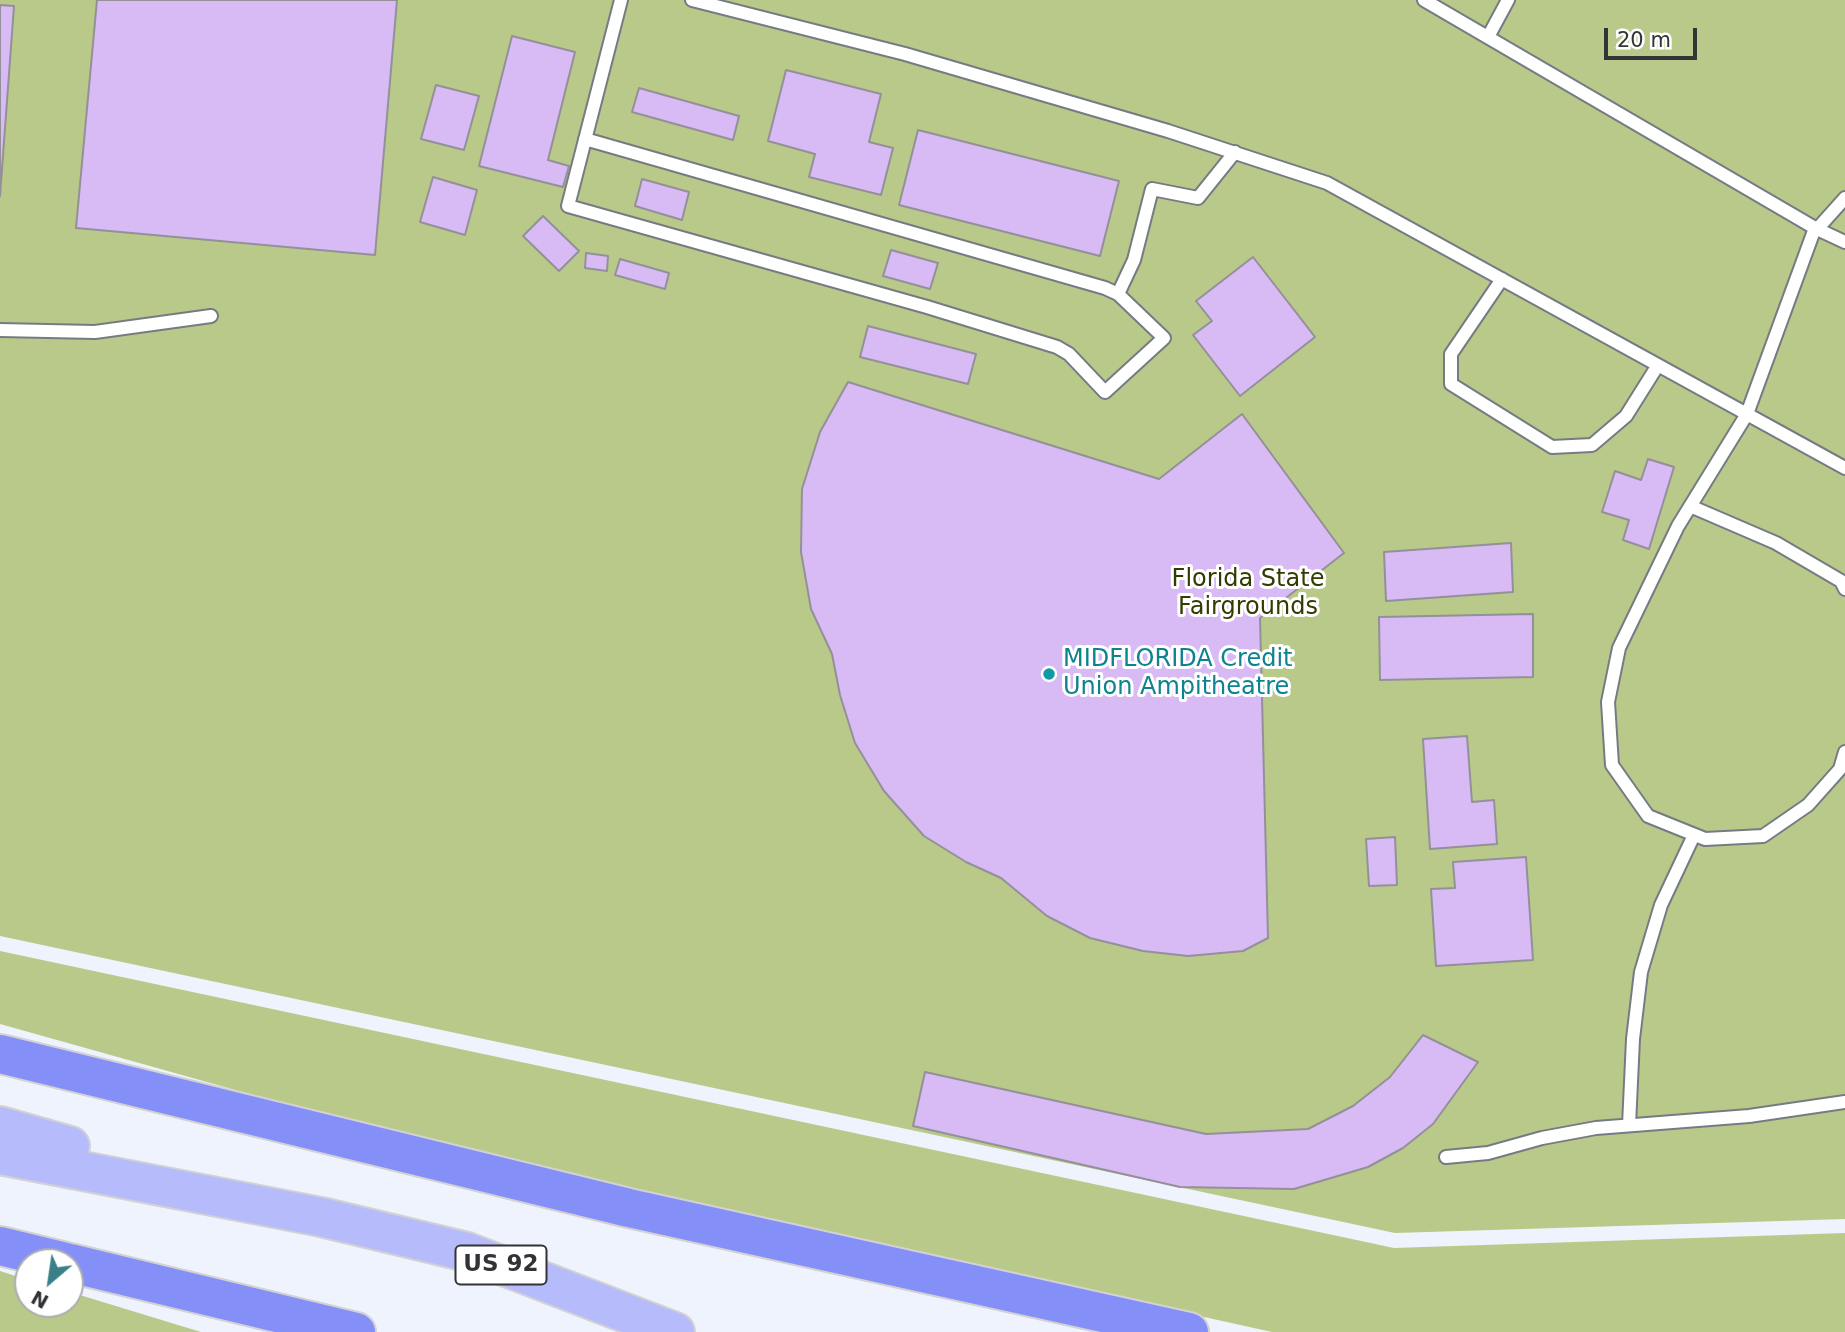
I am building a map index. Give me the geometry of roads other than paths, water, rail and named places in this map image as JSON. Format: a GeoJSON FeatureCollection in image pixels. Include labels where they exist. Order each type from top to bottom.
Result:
{"type":"FeatureCollection","features":[{"type":"Feature","properties":{"kind":"highway"},"geometry":{"type":"LineString","coordinates":[[0,1054],[616,1205],[1189,1332]]}},
{"type":"Feature","properties":{"kind":"highway"},"geometry":{"type":"LineString","coordinates":[[84,1266],[356,1332]]}},
{"type":"Feature","properties":{"kind":"main road"},"geometry":{"type":"LineString","coordinates":[[0,1126],[321,1217]]}},
{"type":"Feature","properties":{"kind":"main road","name":"US 92"},"geometry":{"type":"LineString","coordinates":[[0,1155],[321,1217],[467,1252],[675,1332]]}},
{"type":"Feature","properties":{"kind":"lane"},"geometry":{"type":"LineString","coordinates":[[585,139],[1084,282],[1118,294],[1164,338],[1105,392],[1069,354],[1057,347],[914,303],[568,206],[585,139],[621,0]]}},
{"type":"Feature","properties":{"kind":"lane"},"geometry":{"type":"LineString","coordinates":[[692,0],[905,54],[1235,152],[1327,183],[1845,468]]}},
{"type":"Feature","properties":{"kind":"lane"},"geometry":{"type":"LineString","coordinates":[[1424,0],[1845,242]]}},
{"type":"Feature","properties":{"kind":"lane"},"geometry":{"type":"LineString","coordinates":[[1488,37],[1508,0]]}},
{"type":"Feature","properties":{"kind":"lane"},"geometry":{"type":"LineString","coordinates":[[1118,294],[1134,260],[1152,189],[1198,198],[1235,152]]}},
{"type":"Feature","properties":{"kind":"lane"},"geometry":{"type":"LineString","coordinates":[[1845,198],[1817,227],[1747,414],[1690,506],[1619,648],[1608,702],[1612,765],[1648,816],[1705,839],[1763,836],[1808,805],[1840,769],[1845,752]]}},
{"type":"Feature","properties":{"kind":"lane"},"geometry":{"type":"LineString","coordinates":[[1502,279],[1451,354],[1451,384],[1552,446],[1592,445],[1626,416],[1658,365]]}},
{"type":"Feature","properties":{"kind":"lane"},"geometry":{"type":"LineString","coordinates":[[0,330],[95,332],[211,316]]}},
{"type":"Feature","properties":{"kind":"lane"},"geometry":{"type":"LineString","coordinates":[[1690,506],[1776,543],[1841,581],[1845,589]]}},
{"type":"Feature","properties":{"kind":"lane"},"geometry":{"type":"LineString","coordinates":[[1629,1125],[1633,1038],[1641,972],[1661,905],[1694,835]]}},
{"type":"Feature","properties":{"kind":"lane"},"geometry":{"type":"LineString","coordinates":[[1446,1157],[1488,1153],[1542,1138],[1629,1125],[1749,1116],[1845,1102]]}},
{"type":"Feature","properties":{"kind":"place","name":"MIDFLORIDA Credit Union Ampitheatre"},"geometry":{"type":"Point","coordinates":[1049,674]}},
{"type":"Feature","properties":{"kind":"park label","name":"Florida State Fairgrounds"},"geometry":{"type":"Point","coordinates":[1248,594]}}]}
